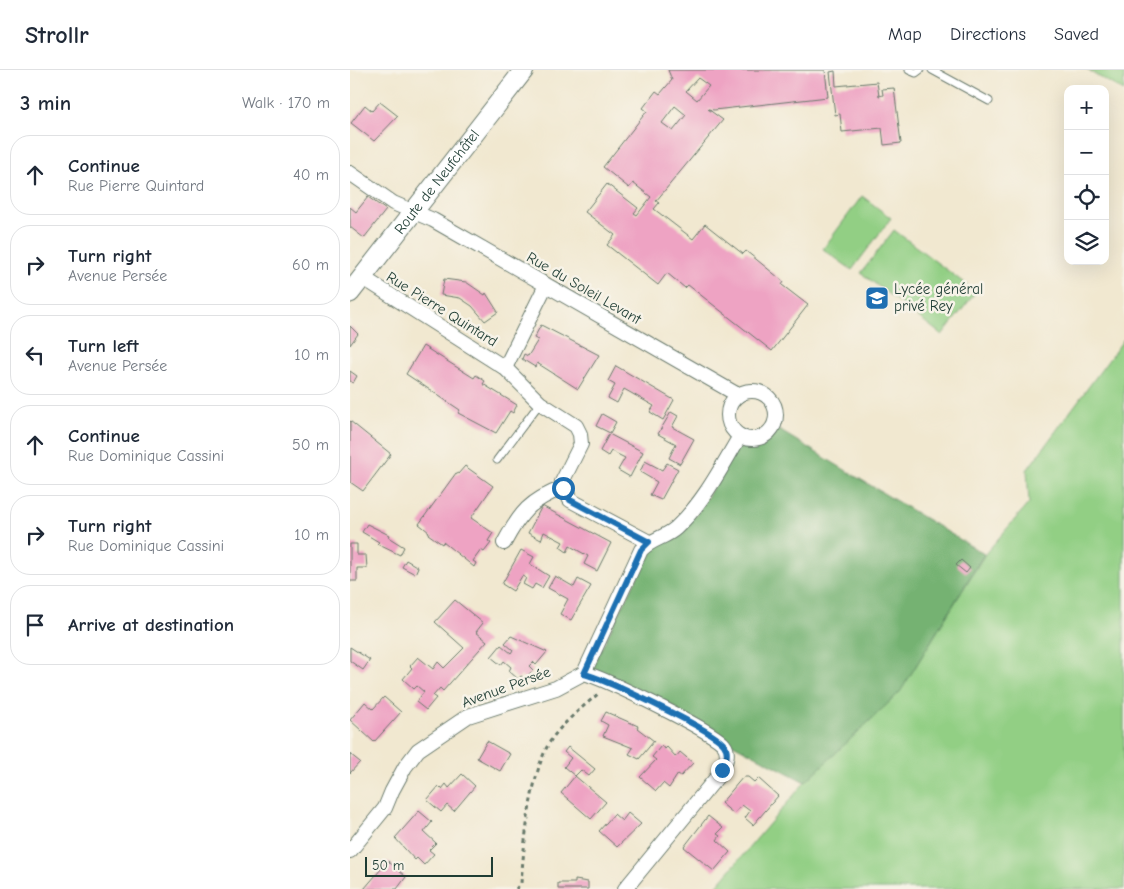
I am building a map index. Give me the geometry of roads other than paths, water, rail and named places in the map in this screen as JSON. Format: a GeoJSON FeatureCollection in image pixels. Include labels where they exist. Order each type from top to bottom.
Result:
{"type":"FeatureCollection","features":[{"type":"Feature","properties":{"kind":"main road","name":"Route de Neufchâtel"},"geometry":{"type":"LineString","coordinates":[[350,292],[524,70]]}},
{"type":"Feature","properties":{"kind":"street","name":"Rue du Soleil Levant"},"geometry":{"type":"LineString","coordinates":[[350,174],[393,203],[432,220],[738,395]]}},
{"type":"Feature","properties":{"kind":"street","name":"Rue Pierre Quintard"},"geometry":{"type":"LineString","coordinates":[[362,277],[505,368],[540,402],[576,426],[580,434],[581,444],[562,482],[563,488]]}},
{"type":"Feature","properties":{"kind":"street","name":"Rue Pierre Quintard"},"geometry":{"type":"LineString","coordinates":[[505,368],[546,285]]}},
{"type":"Feature","properties":{"kind":"street"},"geometry":{"type":"LineString","coordinates":[[755,390],[767,395],[774,405],[776,416],[772,428],[764,436],[752,439],[740,436],[731,428],[727,416],[730,404],[738,395],[755,390]]}},
{"type":"Feature","properties":{"kind":"street"},"geometry":{"type":"LineString","coordinates":[[625,889],[722,770],[727,756],[724,744],[708,732],[610,682],[584,674],[637,559],[649,542],[665,536],[700,503],[740,436]]}},
{"type":"Feature","properties":{"kind":"street"},"geometry":{"type":"LineString","coordinates":[[504,544],[518,517],[544,495],[563,488],[570,500],[649,542]]}},
{"type":"Feature","properties":{"kind":"street","name":"Avenue Persée"},"geometry":{"type":"LineString","coordinates":[[350,851],[385,808],[405,767],[418,750],[468,716],[556,688],[584,674]]}},
{"type":"Feature","properties":{"kind":"lane"},"geometry":{"type":"LineString","coordinates":[[910,70],[916,73],[920,70]]}},
{"type":"Feature","properties":{"kind":"lane"},"geometry":{"type":"LineString","coordinates":[[932,70],[989,101]]}},
{"type":"Feature","properties":{"kind":"lane"},"geometry":{"type":"LineString","coordinates":[[496,460],[540,402]]}},
{"type":"Feature","properties":{"kind":"place","name":"Lycée général privé Rey"},"geometry":{"type":"Point","coordinates":[877,298]}}]}
